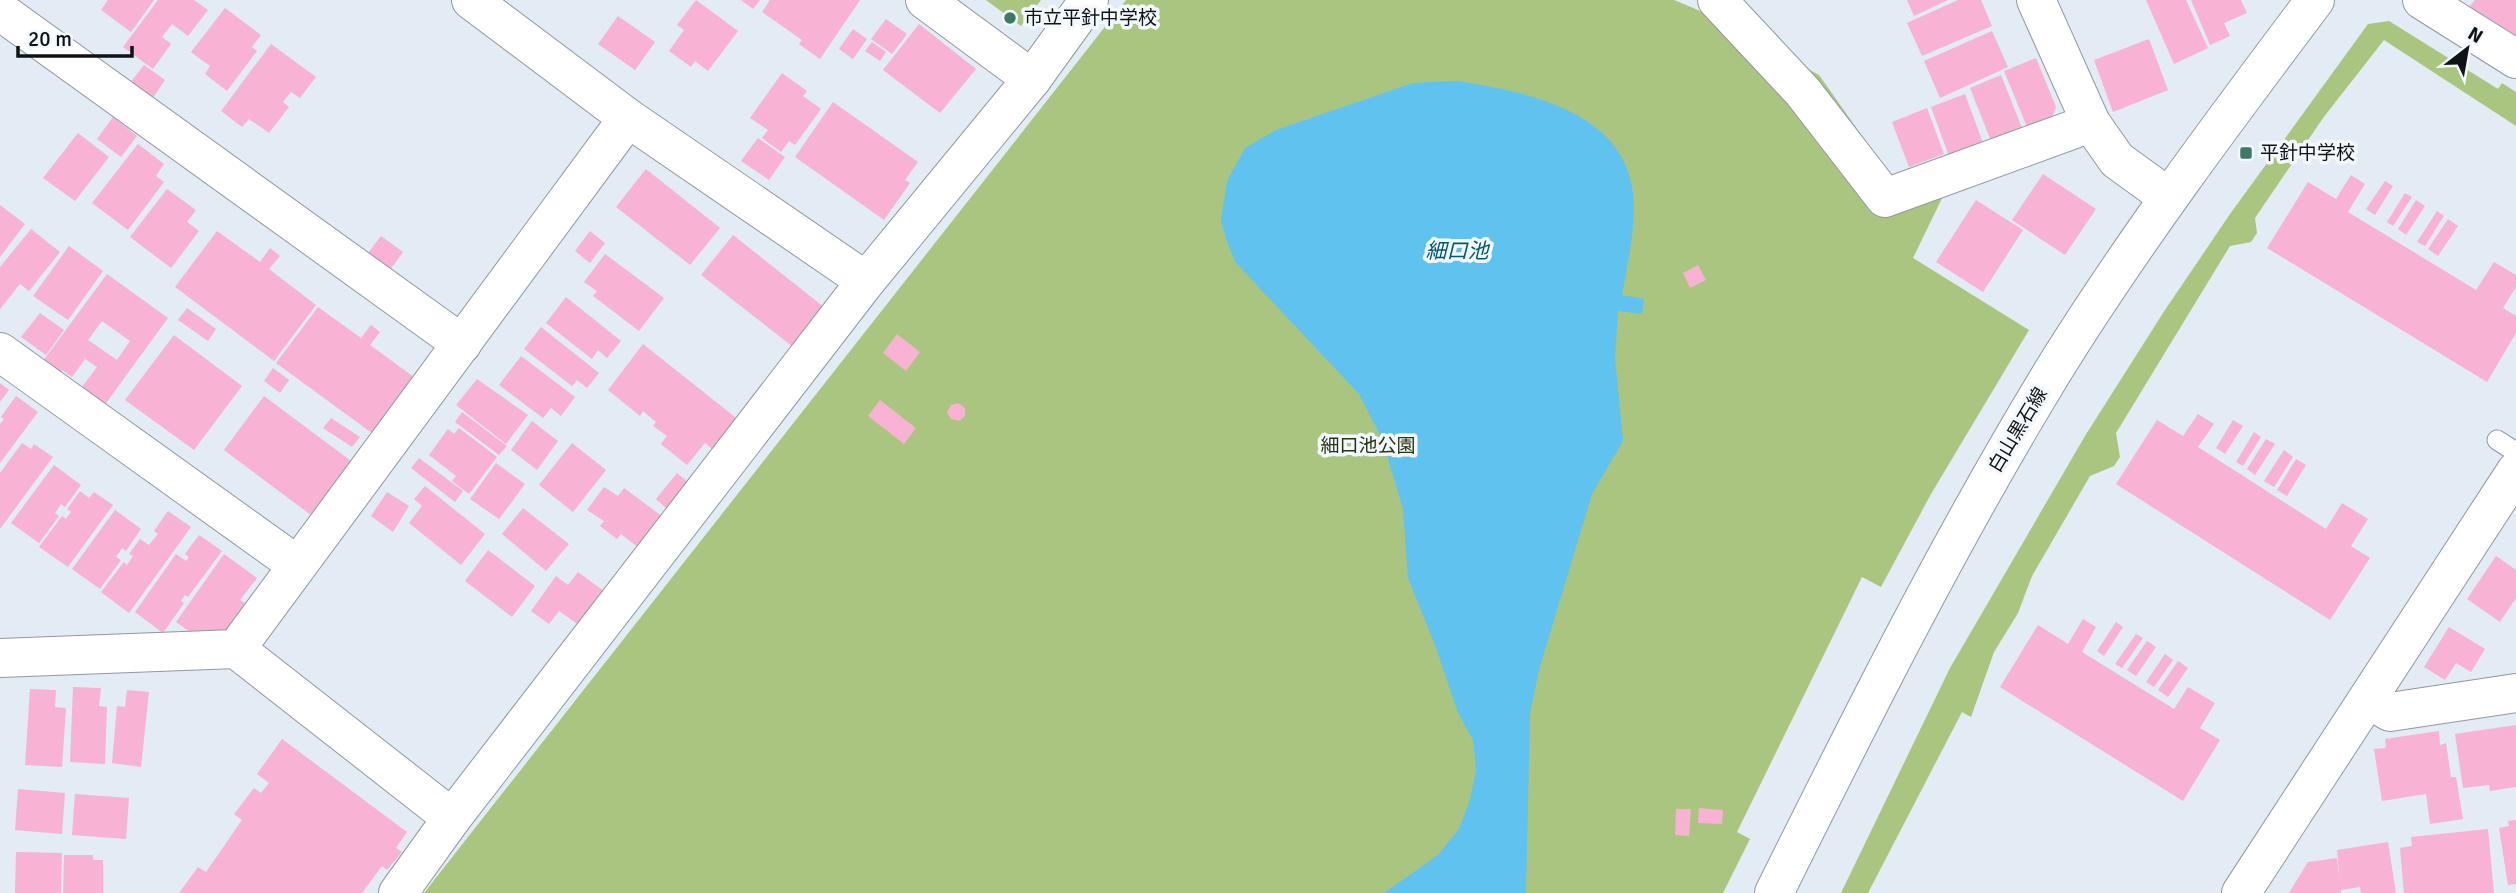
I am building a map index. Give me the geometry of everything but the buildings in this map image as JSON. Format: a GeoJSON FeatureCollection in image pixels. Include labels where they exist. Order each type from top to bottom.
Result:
{"type":"FeatureCollection","features":[{"type":"Feature","properties":{"kind":"street"},"geometry":{"type":"LineString","coordinates":[[471,0],[628,118],[866,281]]}},
{"type":"Feature","properties":{"kind":"street"},"geometry":{"type":"LineString","coordinates":[[925,0],[1032,79]]}},
{"type":"Feature","properties":{"kind":"street"},"geometry":{"type":"LineString","coordinates":[[398,893],[452,818],[866,281],[1032,79],[1089,0]]}},
{"type":"Feature","properties":{"kind":"street"},"geometry":{"type":"LineString","coordinates":[[1717,0],[1804,92],[1885,198],[2091,123]]}},
{"type":"Feature","properties":{"kind":"street"},"geometry":{"type":"LineString","coordinates":[[2036,0],[2091,123],[2117,160],[2168,197]]}},
{"type":"Feature","properties":{"kind":"street","name":"白山黒石線"},"geometry":{"type":"LineString","coordinates":[[1774,893],[1906,630],[2054,370],[2168,197],[2315,0]]}},
{"type":"Feature","properties":{"kind":"street"},"geometry":{"type":"LineString","coordinates":[[2422,0],[2516,59]]}},
{"type":"Feature","properties":{"kind":"street"},"geometry":{"type":"LineString","coordinates":[[0,11],[462,344]]}},
{"type":"Feature","properties":{"kind":"street"},"geometry":{"type":"LineString","coordinates":[[236,649],[628,118]]}},
{"type":"Feature","properties":{"kind":"street"},"geometry":{"type":"LineString","coordinates":[[0,352],[297,565]]}},
{"type":"Feature","properties":{"kind":"street"},"geometry":{"type":"LineString","coordinates":[[2241,893],[2368,699],[2506,455]]}},
{"type":"Feature","properties":{"kind":"street"},"geometry":{"type":"LineString","coordinates":[[0,658],[236,649],[452,818]]}},
{"type":"Feature","properties":{"kind":"street"},"geometry":{"type":"LineString","coordinates":[[2368,699],[2390,712],[2516,692]]}},
{"type":"Feature","properties":{"kind":"lane"},"geometry":{"type":"LineString","coordinates":[[2506,455],[2516,452]]}},
{"type":"Feature","properties":{"kind":"green space"},"geometry":{"type":"Polygon","coordinates":[[[986,0],[1041,0],[1021,26],[986,0]]]}},
{"type":"Feature","properties":{"kind":"green space","name":"細口池公園"},"geometry":{"type":"Polygon","coordinates":[[[1126,0],[1674,0],[1698,10],[1819,75],[1908,206],[1945,192],[1913,258],[2029,330],[1931,494],[1881,587],[1862,577],[1737,832],[1750,839],[1723,893],[424,893],[1126,0]]]}},
{"type":"Feature","properties":{"kind":"green space"},"geometry":{"type":"Polygon","coordinates":[[[2389,21],[2498,89],[2502,83],[2516,92],[2516,126],[2384,40],[2323,118],[2255,218],[2257,233],[2251,242],[2230,246],[2116,433],[2120,457],[2114,466],[2090,476],[2032,576],[2018,613],[1994,652],[1971,717],[1962,712],[1868,893],[1841,893],[1950,668],[2085,436],[2230,214],[2368,24],[2389,21]]]}},
{"type":"Feature","properties":{"kind":"water","name":"細口池"},"geometry":{"type":"Polygon","coordinates":[[[1457,81],[1539,99],[1591,124],[1611,142],[1626,165],[1634,207],[1622,295],[1644,299],[1642,314],[1618,311],[1615,358],[1623,441],[1592,494],[1539,670],[1530,713],[1526,893],[1384,893],[1438,855],[1459,829],[1470,800],[1476,770],[1473,740],[1458,713],[1408,578],[1403,509],[1382,439],[1359,394],[1236,263],[1221,220],[1227,181],[1245,148],[1276,130],[1413,83],[1457,81]]]}},
{"type":"Feature","properties":{"kind":"place","name":"市立平針中学校"},"geometry":{"type":"Point","coordinates":[1010,18]}},
{"type":"Feature","properties":{"kind":"place","name":"平針中学校"},"geometry":{"type":"Point","coordinates":[2246,153]}}]}
